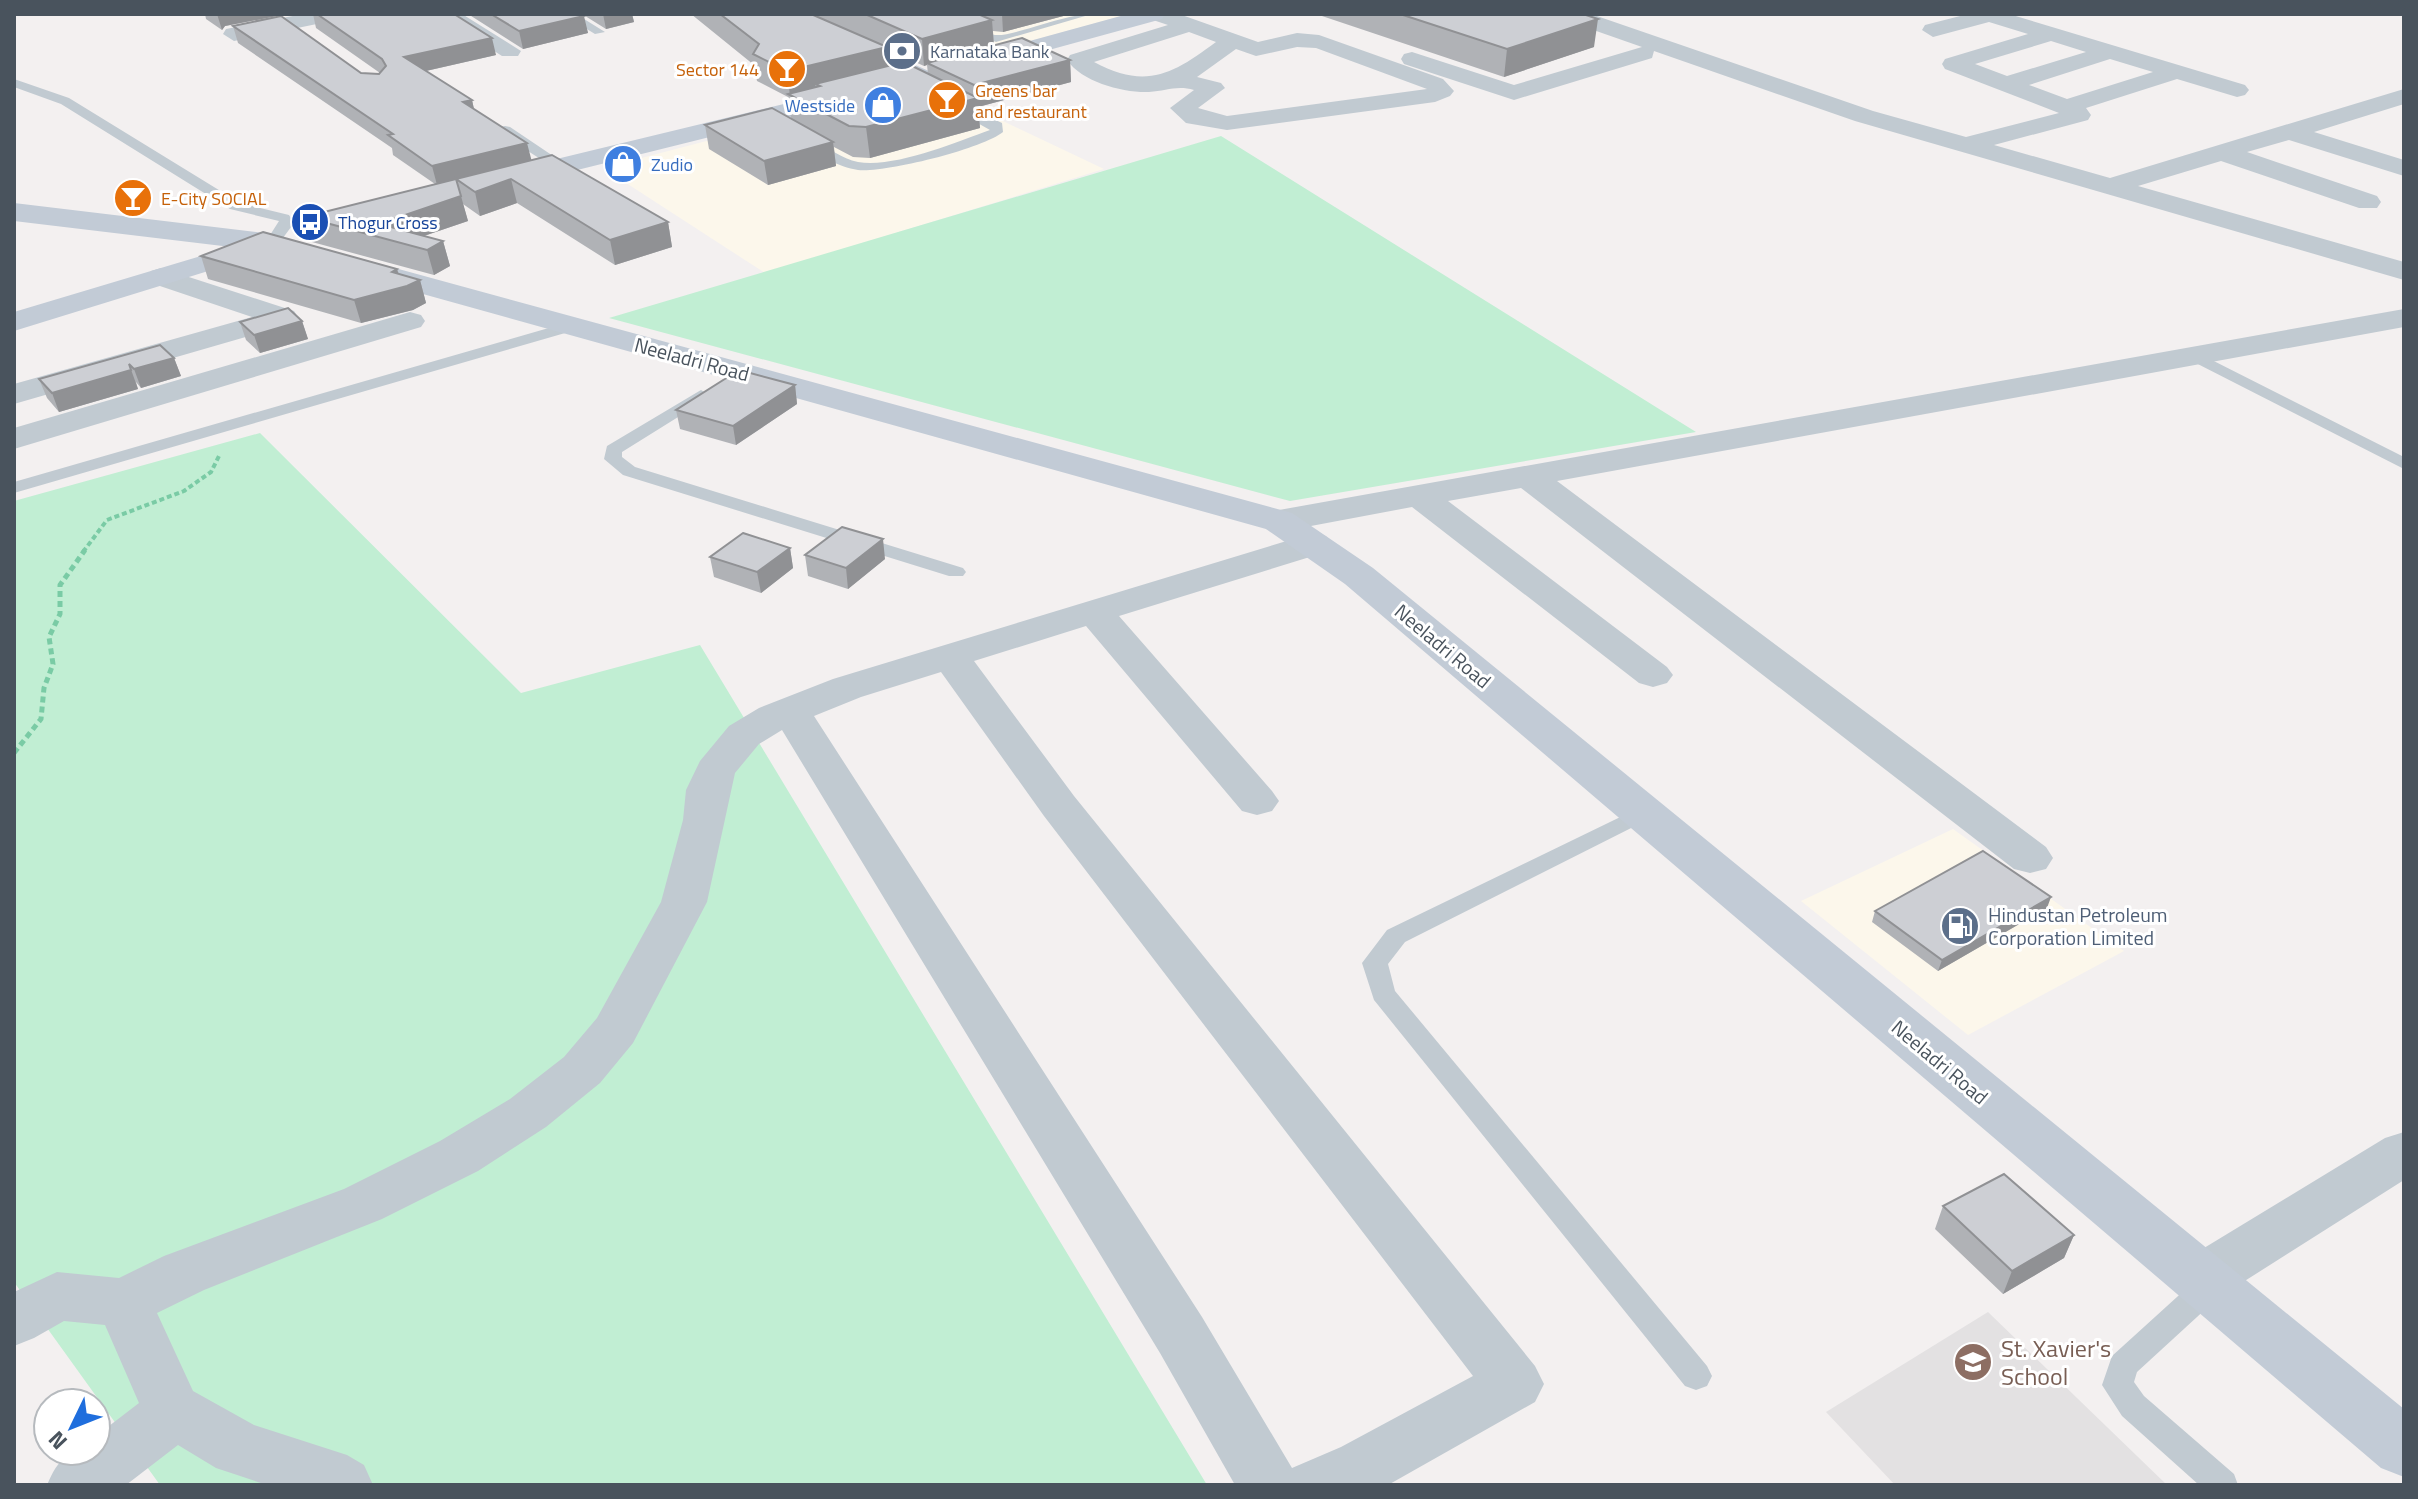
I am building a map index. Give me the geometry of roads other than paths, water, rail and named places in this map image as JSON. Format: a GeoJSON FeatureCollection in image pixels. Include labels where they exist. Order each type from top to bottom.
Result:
{"type":"FeatureCollection","features":[{"type":"Feature","properties":{"kind":"main road"},"geometry":{"type":"LineString","coordinates":[[782,14],[921,86]]}},
{"type":"Feature","properties":{"kind":"main road"},"geometry":{"type":"LineString","coordinates":[[486,184],[921,86],[1031,47],[1161,21]]}},
{"type":"Feature","properties":{"kind":"main road","name":"Neeladri Road"},"geometry":{"type":"LineString","coordinates":[[14,212],[291,237],[573,326],[1296,532],[1359,576],[2404,1448]]}},
{"type":"Feature","properties":{"kind":"main road"},"geometry":{"type":"LineString","coordinates":[[14,322],[291,237]]}},
{"type":"Feature","properties":{"kind":"street"},"geometry":{"type":"LineString","coordinates":[[234,34],[336,14]]}},
{"type":"Feature","properties":{"kind":"street"},"geometry":{"type":"LineString","coordinates":[[447,14],[510,51]]}},
{"type":"Feature","properties":{"kind":"street"},"geometry":{"type":"LineString","coordinates":[[1933,30],[1987,14],[2237,90]]}},
{"type":"Feature","properties":{"kind":"street"},"geometry":{"type":"LineString","coordinates":[[1289,19],[1514,93],[1644,53],[1559,18]]}},
{"type":"Feature","properties":{"kind":"street"},"geometry":{"type":"LineString","coordinates":[[1559,18],[1864,116],[2404,271]]}},
{"type":"Feature","properties":{"kind":"street"},"geometry":{"type":"LineString","coordinates":[[1233,40],[1180,79],[1159,85],[1140,86],[1082,66],[1078,60],[1161,21],[1233,40],[1256,49]]}},
{"type":"Feature","properties":{"kind":"street"},"geometry":{"type":"LineString","coordinates":[[291,23],[315,41]]}},
{"type":"Feature","properties":{"kind":"street"},"geometry":{"type":"LineString","coordinates":[[1965,145],[2079,115],[2066,107],[1953,64],[2050,34]]}},
{"type":"Feature","properties":{"kind":"street"},"geometry":{"type":"LineString","coordinates":[[1297,40],[1319,42],[1435,84],[1442,91],[1435,95],[1227,123],[1195,118],[1182,108],[1213,88],[1256,49],[1297,40]]}},
{"type":"Feature","properties":{"kind":"street"},"geometry":{"type":"LineString","coordinates":[[2004,85],[2108,52]]}},
{"type":"Feature","properties":{"kind":"street"},"geometry":{"type":"LineString","coordinates":[[2066,107],[2173,73]]}},
{"type":"Feature","properties":{"kind":"street"},"geometry":{"type":"LineString","coordinates":[[1180,79],[1213,88]]}},
{"type":"Feature","properties":{"kind":"street"},"geometry":{"type":"LineString","coordinates":[[2112,186],[2404,96]]}},
{"type":"Feature","properties":{"kind":"street"},"geometry":{"type":"LineString","coordinates":[[2361,108],[2404,121]]}},
{"type":"Feature","properties":{"kind":"street"},"geometry":{"type":"LineString","coordinates":[[2287,131],[2404,168]]}},
{"type":"Feature","properties":{"kind":"street"},"geometry":{"type":"LineString","coordinates":[[2221,152],[2368,202]]}},
{"type":"Feature","properties":{"kind":"street"},"geometry":{"type":"LineString","coordinates":[[14,394],[283,317],[161,277]]}},
{"type":"Feature","properties":{"kind":"street"},"geometry":{"type":"LineString","coordinates":[[14,1321],[57,1296],[124,1303],[184,1273],[363,1204],[446,1163],[528,1113],[582,1070],[615,1030],[684,902],[715,770],[744,735],[790,710],[950,656],[1095,613],[1296,532],[1418,495],[2404,318]]}},
{"type":"Feature","properties":{"kind":"street"},"geometry":{"type":"LineString","coordinates":[[14,439],[410,321]]}},
{"type":"Feature","properties":{"kind":"street"},"geometry":{"type":"LineString","coordinates":[[1529,477],[2030,858]]}},
{"type":"Feature","properties":{"kind":"street"},"geometry":{"type":"LineString","coordinates":[[1418,495],[1653,675]]}},
{"type":"Feature","properties":{"kind":"street"},"geometry":{"type":"LineString","coordinates":[[1095,613],[1257,801]]}},
{"type":"Feature","properties":{"kind":"street"},"geometry":{"type":"LineString","coordinates":[[950,656],[1059,806],[1514,1384],[1363,1467],[1316,1485]]}},
{"type":"Feature","properties":{"kind":"street"},"geometry":{"type":"LineString","coordinates":[[790,710],[1181,1335],[1269,1485]]}},
{"type":"Feature","properties":{"kind":"street"},"geometry":{"type":"LineString","coordinates":[[2205,1282],[2404,1153]]}},
{"type":"Feature","properties":{"kind":"street"},"geometry":{"type":"LineString","coordinates":[[124,1303],[172,1410],[238,1448],[325,1475],[342,1485]]}},
{"type":"Feature","properties":{"kind":"street"},"geometry":{"type":"LineString","coordinates":[[78,1485],[157,1426],[172,1410]]}},
{"type":"Feature","properties":{"kind":"lane"},"geometry":{"type":"LineString","coordinates":[[568,14],[599,32]]}},
{"type":"Feature","properties":{"kind":"lane"},"geometry":{"type":"LineString","coordinates":[[929,14],[988,37],[1004,37],[1086,14]]}},
{"type":"Feature","properties":{"kind":"lane"},"geometry":{"type":"LineString","coordinates":[[1004,37],[1031,47]]}},
{"type":"Feature","properties":{"kind":"lane"},"geometry":{"type":"LineString","coordinates":[[14,83],[65,101],[235,206],[284,218],[291,237]]}},
{"type":"Feature","properties":{"kind":"lane"},"geometry":{"type":"LineString","coordinates":[[802,138],[849,164],[863,167],[904,160],[996,132],[997,126],[921,86]]}},
{"type":"Feature","properties":{"kind":"lane"},"geometry":{"type":"LineString","coordinates":[[497,125],[561,166]]}},
{"type":"Feature","properties":{"kind":"lane"},"geometry":{"type":"LineString","coordinates":[[14,488],[573,326]]}},
{"type":"Feature","properties":{"kind":"lane"},"geometry":{"type":"LineString","coordinates":[[2192,355],[2404,464]]}},
{"type":"Feature","properties":{"kind":"lane"},"geometry":{"type":"LineString","coordinates":[[740,372],[613,450],[613,459],[629,471],[956,572]]}},
{"type":"Feature","properties":{"kind":"lane"},"geometry":{"type":"LineString","coordinates":[[1643,813],[1396,936],[1375,963],[1383,994],[1696,1376]]}},
{"type":"Feature","properties":{"kind":"lane"},"geometry":{"type":"LineString","coordinates":[[2205,1282],[2123,1365],[2118,1385],[2133,1406],[2222,1485]]}},
{"type":"Feature","properties":{"kind":"place","name":"Karnataka Bank"},"geometry":{"type":"Point","coordinates":[902,51]}},
{"type":"Feature","properties":{"kind":"place","name":"Sector 144"},"geometry":{"type":"Point","coordinates":[787,69]}},
{"type":"Feature","properties":{"kind":"place","name":"Greens bar and restaurant"},"geometry":{"type":"Point","coordinates":[947,100]}},
{"type":"Feature","properties":{"kind":"place","name":"Westside"},"geometry":{"type":"Point","coordinates":[883,105]}},
{"type":"Feature","properties":{"kind":"place","name":"Zudio"},"geometry":{"type":"Point","coordinates":[623,164]}},
{"type":"Feature","properties":{"kind":"place","name":"E-City SOCIAL"},"geometry":{"type":"Point","coordinates":[133,198]}},
{"type":"Feature","properties":{"kind":"place","name":"Thogur Cross"},"geometry":{"type":"Point","coordinates":[310,222]}},
{"type":"Feature","properties":{"kind":"place","name":"Hindustan Petroleum Corporation Limited"},"geometry":{"type":"Point","coordinates":[1960,926]}},
{"type":"Feature","properties":{"kind":"place","name":"St. Xavier's School"},"geometry":{"type":"Point","coordinates":[1973,1362]}}]}
